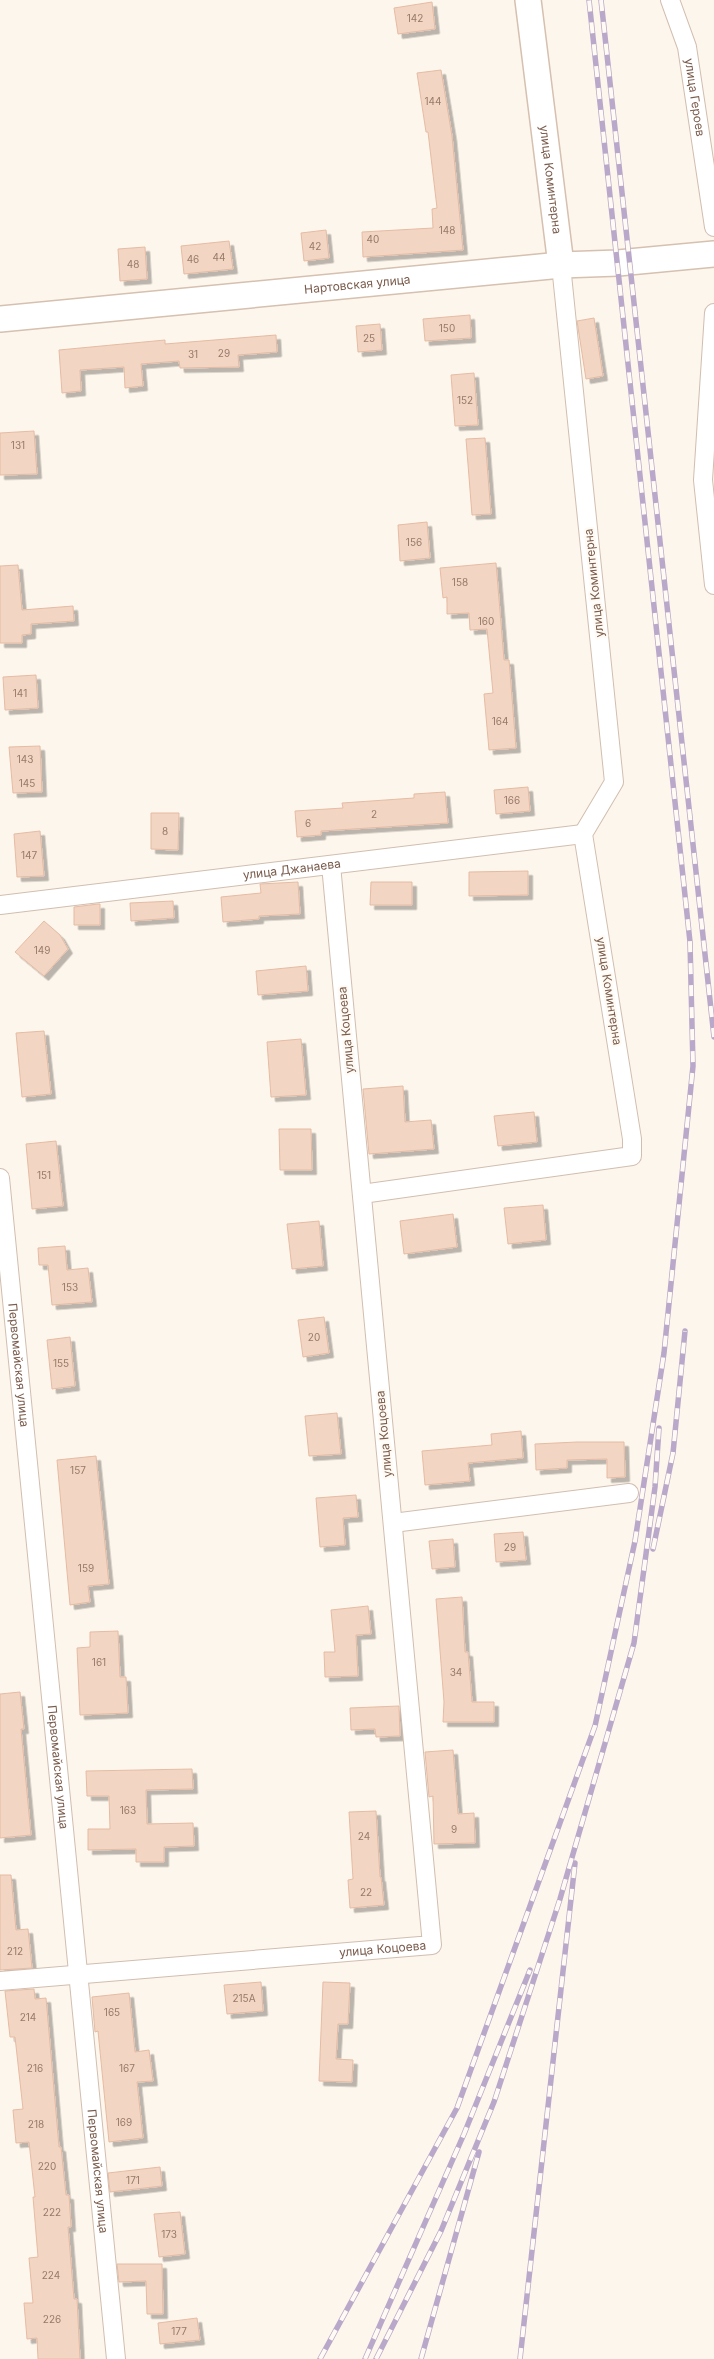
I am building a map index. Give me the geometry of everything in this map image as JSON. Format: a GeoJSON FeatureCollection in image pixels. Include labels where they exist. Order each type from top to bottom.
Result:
{"type":"FeatureCollection","features":[{"type":"Feature","properties":{"kind":"street","name":"улица Коминтерна"},"geometry":{"type":"LineString","coordinates":[[362,1194],[632,1156],[632,1138],[583,834],[614,782],[561,265],[528,0]]}},
{"type":"Feature","properties":{"kind":"street","name":"улица Героев"},"geometry":{"type":"LineString","coordinates":[[670,0],[687,47],[714,227]]}},
{"type":"Feature","properties":{"kind":"street","name":"Нартовская улица"},"geometry":{"type":"LineString","coordinates":[[0,320],[561,265],[618,263],[714,254]]}},
{"type":"Feature","properties":{"kind":"street"},"geometry":{"type":"LineString","coordinates":[[714,313],[703,480],[714,585]]}},
{"type":"Feature","properties":{"kind":"street","name":"улица Джанаева"},"geometry":{"type":"LineString","coordinates":[[0,905],[583,834]]}},
{"type":"Feature","properties":{"kind":"street","name":"улица Коцоева"},"geometry":{"type":"LineString","coordinates":[[0,1981],[432,1945],[331,865]]}},
{"type":"Feature","properties":{"kind":"street","name":"Первомайская улица"},"geometry":{"type":"LineString","coordinates":[[0,1178],[116,2359]]}},
{"type":"Feature","properties":{"kind":"street"},"geometry":{"type":"LineString","coordinates":[[393,1523],[629,1493]]}},
{"type":"Feature","properties":{"kind":"building"},"geometry":{"type":"Polygon","coordinates":[[[432,2],[435,29],[398,34],[394,8],[432,2]]]}},
{"type":"Feature","properties":{"kind":"building"},"geometry":{"type":"Polygon","coordinates":[[[441,70],[452,136],[463,250],[363,257],[362,232],[433,228],[432,209],[437,208],[428,132],[426,132],[417,73],[441,70]]]}},
{"type":"Feature","properties":{"kind":"building"},"geometry":{"type":"Polygon","coordinates":[[[326,230],[329,258],[304,261],[301,233],[326,230]]]}},
{"type":"Feature","properties":{"kind":"building"},"geometry":{"type":"Polygon","coordinates":[[[229,241],[233,269],[184,274],[181,246],[229,241]]]}},
{"type":"Feature","properties":{"kind":"building"},"geometry":{"type":"Polygon","coordinates":[[[145,247],[147,279],[120,281],[118,249],[145,247]]]}},
{"type":"Feature","properties":{"kind":"building"},"geometry":{"type":"Polygon","coordinates":[[[470,315],[471,338],[425,341],[423,319],[470,315]]]}},
{"type":"Feature","properties":{"kind":"building"},"geometry":{"type":"Polygon","coordinates":[[[594,318],[603,376],[586,379],[577,321],[594,318]]]}},
{"type":"Feature","properties":{"kind":"building"},"geometry":{"type":"Polygon","coordinates":[[[380,324],[382,350],[358,352],[356,326],[380,324]]]}},
{"type":"Feature","properties":{"kind":"building"},"geometry":{"type":"Polygon","coordinates":[[[276,335],[277,352],[238,355],[239,367],[180,368],[179,361],[141,364],[143,386],[125,388],[124,367],[80,370],[81,391],[62,393],[59,350],[165,340],[165,344],[276,335]]]}},
{"type":"Feature","properties":{"kind":"building"},"geometry":{"type":"Polygon","coordinates":[[[474,373],[478,425],[455,426],[451,375],[474,373]]]}},
{"type":"Feature","properties":{"kind":"building"},"geometry":{"type":"Polygon","coordinates":[[[34,431],[37,474],[0,475],[0,433],[34,431]]]}},
{"type":"Feature","properties":{"kind":"building"},"geometry":{"type":"Polygon","coordinates":[[[485,438],[491,514],[472,515],[466,439],[485,438]]]}},
{"type":"Feature","properties":{"kind":"building"},"geometry":{"type":"Polygon","coordinates":[[[427,522],[430,558],[400,561],[398,525],[427,522]]]}},
{"type":"Feature","properties":{"kind":"building"},"geometry":{"type":"Polygon","coordinates":[[[496,563],[504,660],[509,660],[516,748],[489,750],[484,694],[493,693],[487,629],[470,630],[469,613],[447,614],[447,597],[443,598],[440,568],[496,563]]]}},
{"type":"Feature","properties":{"kind":"building"},"geometry":{"type":"Polygon","coordinates":[[[18,565],[22,610],[73,606],[74,621],[31,624],[31,634],[22,635],[22,643],[0,643],[0,566],[18,565]]]}},
{"type":"Feature","properties":{"kind":"building"},"geometry":{"type":"Polygon","coordinates":[[[36,675],[38,708],[5,710],[3,677],[36,675]]]}},
{"type":"Feature","properties":{"kind":"building"},"geometry":{"type":"Polygon","coordinates":[[[40,746],[42,792],[13,793],[9,747],[40,746]]]}},
{"type":"Feature","properties":{"kind":"building"},"geometry":{"type":"Polygon","coordinates":[[[528,787],[530,811],[496,814],[494,790],[528,787]]]}},
{"type":"Feature","properties":{"kind":"building"},"geometry":{"type":"Polygon","coordinates":[[[445,792],[448,823],[321,831],[321,835],[297,837],[295,811],[343,808],[342,803],[414,798],[414,794],[445,792]]]}},
{"type":"Feature","properties":{"kind":"building"},"geometry":{"type":"Polygon","coordinates":[[[151,813],[179,813],[178,850],[151,849],[151,813]]]}},
{"type":"Feature","properties":{"kind":"building"},"geometry":{"type":"Polygon","coordinates":[[[40,831],[44,876],[17,877],[14,834],[40,831]]]}},
{"type":"Feature","properties":{"kind":"building"},"geometry":{"type":"Polygon","coordinates":[[[528,871],[528,895],[469,896],[469,872],[528,871]]]}},
{"type":"Feature","properties":{"kind":"building"},"geometry":{"type":"Polygon","coordinates":[[[298,882],[300,914],[259,916],[259,919],[223,922],[221,897],[261,893],[260,884],[298,882]]]}},
{"type":"Feature","properties":{"kind":"building"},"geometry":{"type":"Polygon","coordinates":[[[371,882],[412,882],[412,905],[370,905],[371,882]]]}},
{"type":"Feature","properties":{"kind":"building"},"geometry":{"type":"Polygon","coordinates":[[[173,901],[174,918],[131,921],[130,903],[173,901]]]}},
{"type":"Feature","properties":{"kind":"building"},"geometry":{"type":"Polygon","coordinates":[[[100,904],[100,925],[74,925],[74,907],[100,904]]]}},
{"type":"Feature","properties":{"kind":"building"},"geometry":{"type":"Polygon","coordinates":[[[44,921],[60,935],[68,949],[44,976],[15,952],[44,921]]]}},
{"type":"Feature","properties":{"kind":"building"},"geometry":{"type":"Polygon","coordinates":[[[306,966],[308,991],[258,995],[256,971],[306,966]]]}},
{"type":"Feature","properties":{"kind":"building"},"geometry":{"type":"Polygon","coordinates":[[[44,1031],[51,1094],[22,1097],[16,1033],[44,1031]]]}},
{"type":"Feature","properties":{"kind":"building"},"geometry":{"type":"Polygon","coordinates":[[[301,1039],[306,1095],[271,1097],[267,1042],[301,1039]]]}},
{"type":"Feature","properties":{"kind":"building"},"geometry":{"type":"Polygon","coordinates":[[[403,1086],[405,1122],[431,1120],[434,1149],[369,1154],[363,1089],[403,1086]]]}},
{"type":"Feature","properties":{"kind":"building"},"geometry":{"type":"Polygon","coordinates":[[[534,1112],[537,1142],[498,1146],[494,1116],[534,1112]]]}},
{"type":"Feature","properties":{"kind":"building"},"geometry":{"type":"Polygon","coordinates":[[[279,1129],[311,1129],[312,1170],[280,1170],[279,1129]]]}},
{"type":"Feature","properties":{"kind":"building"},"geometry":{"type":"Polygon","coordinates":[[[56,1141],[63,1206],[32,1209],[26,1144],[56,1141]]]}},
{"type":"Feature","properties":{"kind":"building"},"geometry":{"type":"Polygon","coordinates":[[[543,1205],[546,1240],[508,1244],[504,1208],[543,1205]]]}},
{"type":"Feature","properties":{"kind":"building"},"geometry":{"type":"Polygon","coordinates":[[[453,1214],[457,1247],[404,1254],[400,1221],[453,1214]]]}},
{"type":"Feature","properties":{"kind":"building"},"geometry":{"type":"Polygon","coordinates":[[[319,1221],[323,1266],[292,1269],[287,1224],[319,1221]]]}},
{"type":"Feature","properties":{"kind":"building"},"geometry":{"type":"Polygon","coordinates":[[[65,1246],[67,1270],[88,1268],[92,1302],[52,1305],[48,1265],[39,1265],[38,1248],[65,1246]]]}},
{"type":"Feature","properties":{"kind":"building"},"geometry":{"type":"Polygon","coordinates":[[[324,1317],[329,1353],[303,1357],[298,1320],[324,1317]]]}},
{"type":"Feature","properties":{"kind":"building"},"geometry":{"type":"Polygon","coordinates":[[[70,1337],[75,1386],[52,1389],[47,1340],[70,1337]]]}},
{"type":"Feature","properties":{"kind":"building"},"geometry":{"type":"Polygon","coordinates":[[[337,1413],[341,1454],[309,1456],[305,1416],[337,1413]]]}},
{"type":"Feature","properties":{"kind":"building"},"geometry":{"type":"Polygon","coordinates":[[[521,1431],[523,1458],[468,1463],[470,1481],[425,1485],[422,1451],[492,1445],[491,1434],[521,1431]]]}},
{"type":"Feature","properties":{"kind":"building"},"geometry":{"type":"Polygon","coordinates":[[[624,1442],[625,1477],[607,1478],[607,1459],[567,1460],[567,1468],[536,1470],[535,1444],[624,1442]]]}},
{"type":"Feature","properties":{"kind":"building"},"geometry":{"type":"Polygon","coordinates":[[[96,1456],[109,1584],[88,1586],[90,1602],[70,1605],[57,1460],[96,1456]]]}},
{"type":"Feature","properties":{"kind":"building"},"geometry":{"type":"Polygon","coordinates":[[[356,1495],[358,1517],[343,1518],[345,1545],[320,1547],[316,1498],[356,1495]]]}},
{"type":"Feature","properties":{"kind":"building"},"geometry":{"type":"Polygon","coordinates":[[[523,1532],[526,1560],[496,1562],[494,1534],[523,1532]]]}},
{"type":"Feature","properties":{"kind":"building"},"geometry":{"type":"Polygon","coordinates":[[[453,1539],[455,1567],[432,1569],[429,1541],[453,1539]]]}},
{"type":"Feature","properties":{"kind":"building"},"geometry":{"type":"Polygon","coordinates":[[[462,1597],[465,1652],[468,1652],[472,1702],[494,1702],[494,1722],[443,1722],[444,1702],[436,1599],[462,1597]]]}},
{"type":"Feature","properties":{"kind":"building"},"geometry":{"type":"Polygon","coordinates":[[[368,1606],[371,1634],[356,1635],[358,1676],[325,1677],[324,1652],[335,1652],[331,1610],[368,1606]]]}},
{"type":"Feature","properties":{"kind":"building"},"geometry":{"type":"Polygon","coordinates":[[[118,1631],[120,1677],[126,1677],[128,1713],[80,1715],[77,1648],[90,1647],[90,1632],[118,1631]]]}},
{"type":"Feature","properties":{"kind":"building"},"geometry":{"type":"Polygon","coordinates":[[[20,1692],[24,1729],[21,1729],[31,1835],[0,1838],[0,1694],[20,1692]]]}},
{"type":"Feature","properties":{"kind":"building"},"geometry":{"type":"Polygon","coordinates":[[[399,1706],[400,1736],[376,1737],[375,1729],[351,1730],[350,1708],[399,1706]]]}},
{"type":"Feature","properties":{"kind":"building"},"geometry":{"type":"Polygon","coordinates":[[[453,1750],[458,1814],[474,1813],[475,1843],[434,1844],[433,1796],[429,1797],[425,1752],[453,1750]]]}},
{"type":"Feature","properties":{"kind":"building"},"geometry":{"type":"Polygon","coordinates":[[[192,1769],[193,1789],[146,1790],[147,1824],[193,1823],[194,1846],[164,1847],[164,1862],[136,1862],[136,1849],[88,1850],[88,1829],[110,1829],[109,1796],[87,1796],[86,1771],[192,1769]]]}},
{"type":"Feature","properties":{"kind":"building"},"geometry":{"type":"Polygon","coordinates":[[[376,1811],[380,1877],[384,1905],[350,1908],[348,1880],[353,1879],[349,1812],[376,1811]]]}},
{"type":"Feature","properties":{"kind":"building"},"geometry":{"type":"Polygon","coordinates":[[[0,1875],[11,1875],[16,1930],[28,1929],[32,1968],[0,1970],[0,1875]]]}},
{"type":"Feature","properties":{"kind":"building"},"geometry":{"type":"Polygon","coordinates":[[[261,1982],[263,2011],[227,2014],[224,1985],[261,1982]]]}},
{"type":"Feature","properties":{"kind":"building"},"geometry":{"type":"Polygon","coordinates":[[[323,1982],[350,1983],[348,2024],[338,2024],[336,2059],[353,2060],[352,2082],[319,2081],[323,1982]]]}},
{"type":"Feature","properties":{"kind":"building"},"geometry":{"type":"Polygon","coordinates":[[[34,1989],[35,1999],[46,1998],[59,2147],[61,2147],[66,2195],[69,2195],[71,2227],[68,2227],[74,2299],[77,2299],[80,2359],[38,2359],[37,2338],[27,2339],[24,2303],[33,2303],[29,2258],[38,2257],[33,2197],[35,2197],[29,2142],[16,2143],[13,2110],[23,2109],[15,2037],[10,2037],[5,1991],[34,1989]]]}},
{"type":"Feature","properties":{"kind":"building"},"geometry":{"type":"Polygon","coordinates":[[[129,1993],[135,2052],[149,2050],[153,2081],[137,2082],[143,2138],[109,2142],[98,2031],[95,2032],[92,1997],[129,1993]]]}},
{"type":"Feature","properties":{"kind":"building"},"geometry":{"type":"Polygon","coordinates":[[[160,2167],[162,2186],[110,2192],[108,2173],[160,2167]]]}},
{"type":"Feature","properties":{"kind":"building"},"geometry":{"type":"Polygon","coordinates":[[[180,2212],[185,2254],[159,2257],[154,2214],[180,2212]]]}},
{"type":"Feature","properties":{"kind":"building"},"geometry":{"type":"Polygon","coordinates":[[[117,2264],[162,2264],[163,2314],[147,2314],[146,2281],[119,2282],[117,2264]]]}},
{"type":"Feature","properties":{"kind":"building"},"geometry":{"type":"Polygon","coordinates":[[[197,2318],[200,2340],[160,2344],[158,2323],[197,2318]]]}},
{"type":"Feature","properties":{"kind":"railway"},"geometry":{"type":"LineString","coordinates":[[320,2359],[457,2108],[595,1726],[635,1541],[664,1353],[693,1066],[690,942],[589,0]]}},
{"type":"Feature","properties":{"kind":"railway"},"geometry":{"type":"LineString","coordinates":[[601,0],[714,1037]]}},
{"type":"Feature","properties":{"kind":"railway"},"geometry":{"type":"LineString","coordinates":[[653,1549],[673,1453],[685,1331]]}},
{"type":"Feature","properties":{"kind":"railway"},"geometry":{"type":"LineString","coordinates":[[376,2359],[441,2231],[494,2102],[560,1899],[634,1643],[655,1487],[659,1428]]}},
{"type":"Feature","properties":{"kind":"railway"},"geometry":{"type":"LineString","coordinates":[[520,2359],[575,1863]]}},
{"type":"Feature","properties":{"kind":"railway"},"geometry":{"type":"LineString","coordinates":[[365,2359],[464,2134],[530,1970]]}},
{"type":"Feature","properties":{"kind":"railway"},"geometry":{"type":"LineString","coordinates":[[421,2359],[479,2152]]}}]}
